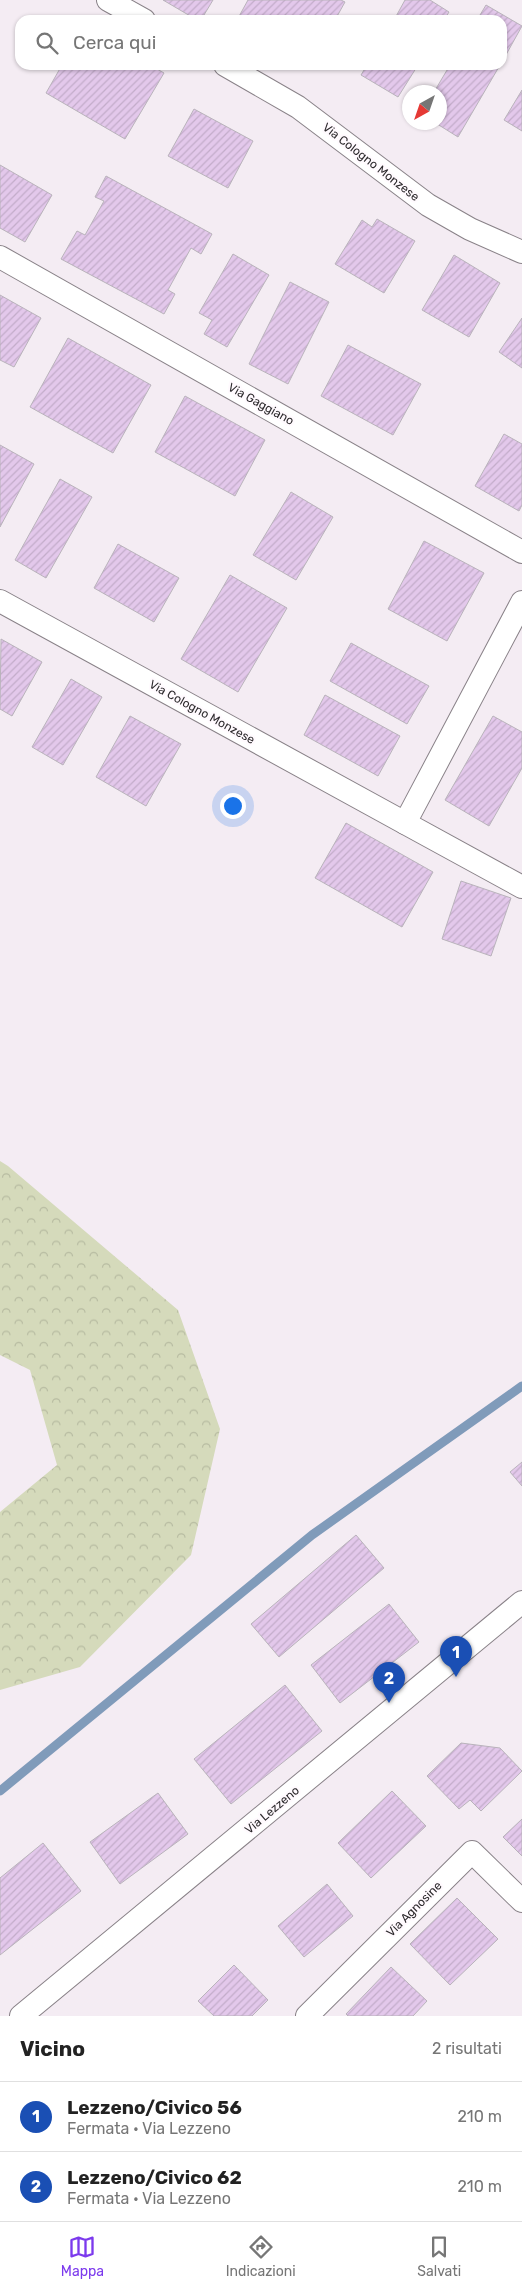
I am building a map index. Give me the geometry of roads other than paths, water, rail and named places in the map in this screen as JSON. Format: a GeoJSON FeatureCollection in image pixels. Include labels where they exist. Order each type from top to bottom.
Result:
{"type":"FeatureCollection","features":[{"type":"Feature","properties":{"kind":"street"},"geometry":{"type":"LineString","coordinates":[[108,0],[135,15]]}},
{"type":"Feature","properties":{"kind":"street","name":"Via Cologno Monzese"},"geometry":{"type":"LineString","coordinates":[[234,70],[298,107],[428,205],[470,229],[522,252]]}},
{"type":"Feature","properties":{"kind":"street","name":"Via Gaggiano"},"geometry":{"type":"LineString","coordinates":[[0,257],[522,552]]}},
{"type":"Feature","properties":{"kind":"street","name":"Via Cologno Monzese"},"geometry":{"type":"LineString","coordinates":[[0,601],[522,887]]}},
{"type":"Feature","properties":{"kind":"street"},"geometry":{"type":"LineString","coordinates":[[405,823],[522,602]]}},
{"type":"Feature","properties":{"kind":"street","name":"Via Lezzeno"},"geometry":{"type":"LineString","coordinates":[[21,2016],[522,1602]]}},
{"type":"Feature","properties":{"kind":"street","name":"Via Agnosine"},"geometry":{"type":"LineString","coordinates":[[307,2016],[472,1852],[522,1901]]}},
{"type":"Feature","properties":{"kind":"waterway"},"geometry":{"type":"LineString","coordinates":[[0,1791],[312,1535],[522,1386]]}},
{"type":"Feature","properties":{"kind":"place","name":"Lezzeno/Civico 56"},"geometry":{"type":"Point","coordinates":[456,1677]}},
{"type":"Feature","properties":{"kind":"place","name":"Lezzeno/Civico 62"},"geometry":{"type":"Point","coordinates":[389,1703]}}]}
